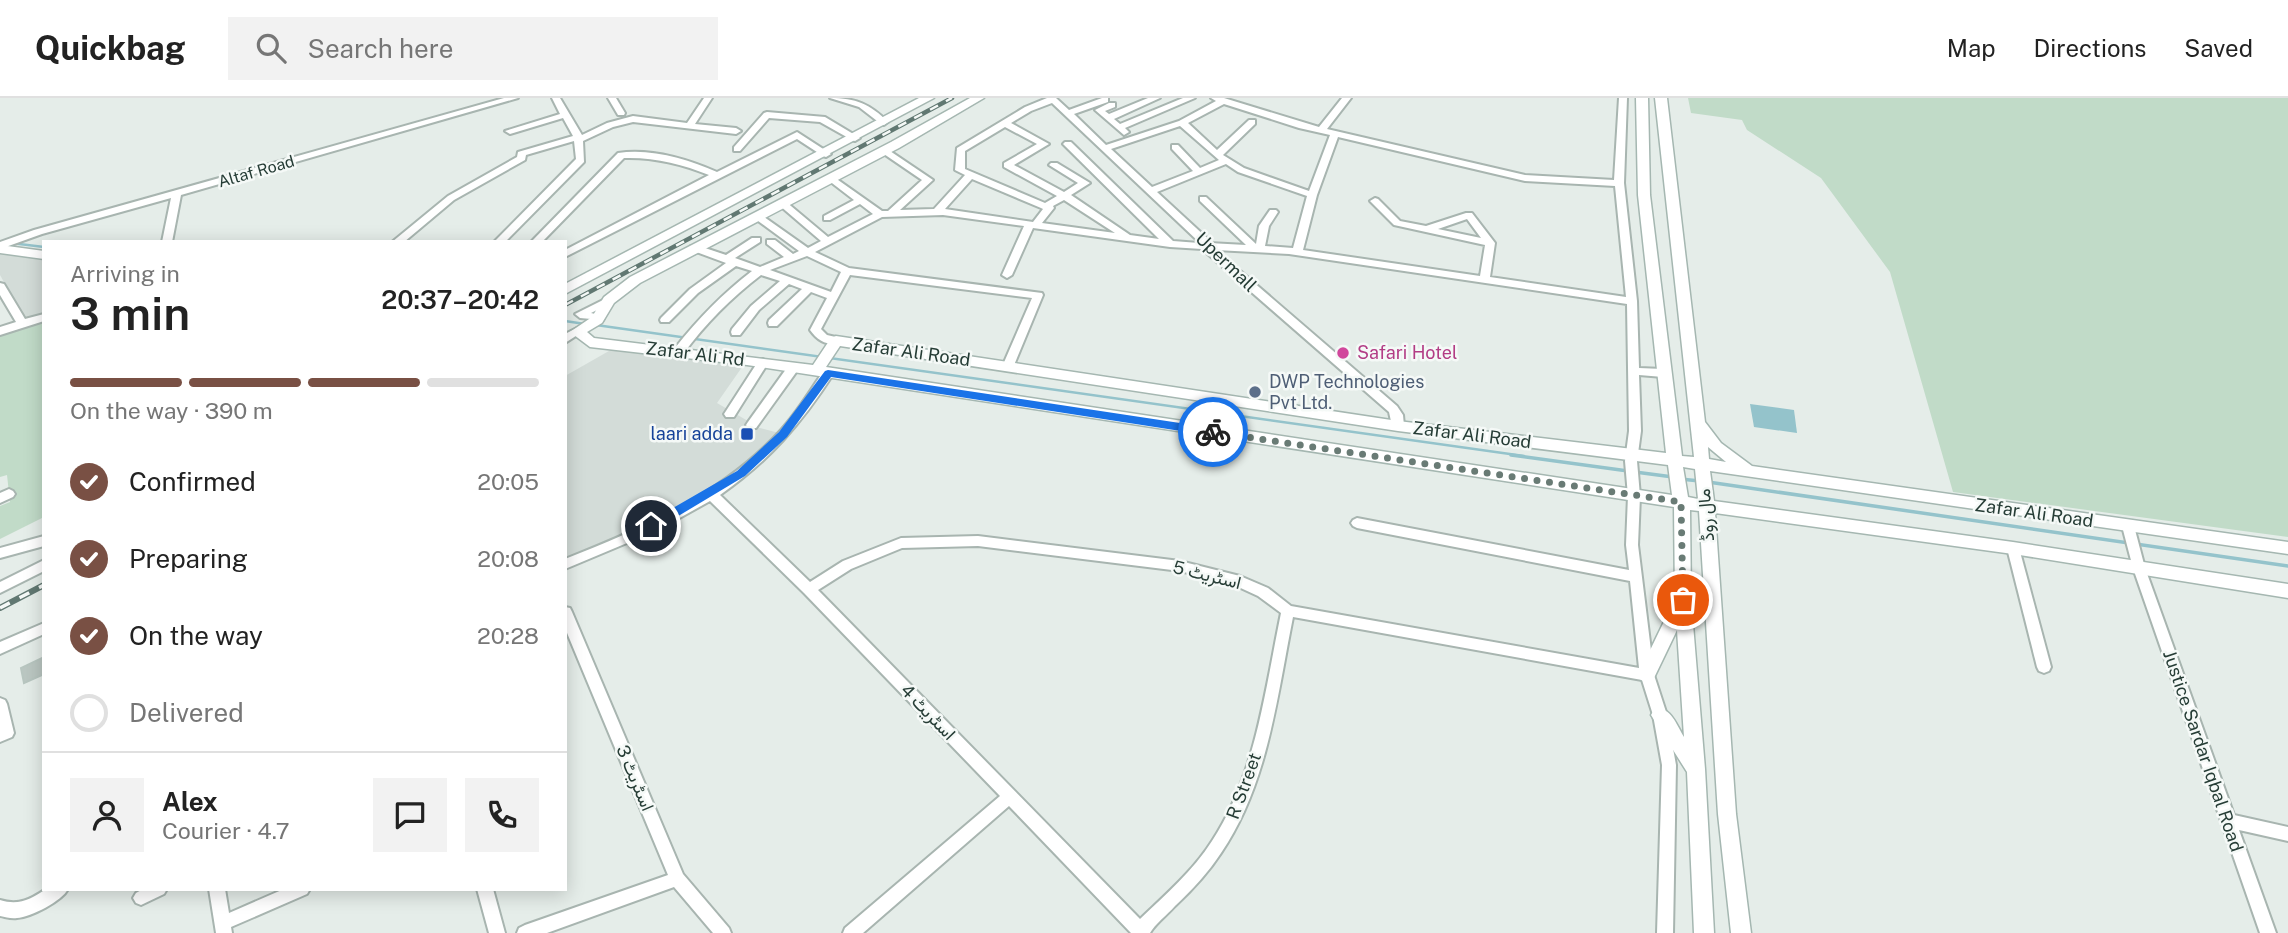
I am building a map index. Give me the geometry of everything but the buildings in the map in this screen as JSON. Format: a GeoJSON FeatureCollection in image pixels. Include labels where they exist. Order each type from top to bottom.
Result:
{"type":"FeatureCollection","features":[{"type":"Feature","properties":{"kind":"street","name":"Altaf Road"},"geometry":{"type":"LineString","coordinates":[[0,246],[20,238],[514,98]]}},
{"type":"Feature","properties":{"kind":"street"},"geometry":{"type":"LineString","coordinates":[[501,240],[581,160],[578,138],[556,98]]}},
{"type":"Feature","properties":{"kind":"street"},"geometry":{"type":"LineString","coordinates":[[612,98],[621,113]]}},
{"type":"Feature","properties":{"kind":"street"},"geometry":{"type":"LineString","coordinates":[[689,126],[708,98]]}},
{"type":"Feature","properties":{"kind":"street"},"geometry":{"type":"LineString","coordinates":[[834,98],[862,105],[884,122]]}},
{"type":"Feature","properties":{"kind":"street"},"geometry":{"type":"LineString","coordinates":[[609,300],[580,314],[585,327],[609,300],[635,280],[978,98]]}},
{"type":"Feature","properties":{"kind":"street"},"geometry":{"type":"LineString","coordinates":[[1108,118],[1156,98]]}},
{"type":"Feature","properties":{"kind":"street"},"geometry":{"type":"LineString","coordinates":[[1119,127],[1191,98]]}},
{"type":"Feature","properties":{"kind":"street"},"geometry":{"type":"LineString","coordinates":[[1321,130],[1347,98]]}},
{"type":"Feature","properties":{"kind":"street"},"geometry":{"type":"LineString","coordinates":[[1623,98],[1619,183],[1632,301],[1635,430],[1631,458],[1634,492],[1632,545],[1647,675],[1660,715],[1669,765],[1665,933]]}},
{"type":"Feature","properties":{"kind":"street","name":"مال روڈ"},"geometry":{"type":"LineString","coordinates":[[1661,98],[1706,502],[1727,814],[1741,933]]}},
{"type":"Feature","properties":{"kind":"street"},"geometry":{"type":"LineString","coordinates":[[1007,275],[1033,225],[1049,208],[960,170],[960,150],[1028,109],[1052,99]]}},
{"type":"Feature","properties":{"kind":"street","name":"Upermall"},"geometry":{"type":"LineString","coordinates":[[1052,99],[1152,191],[1204,241],[1205,246],[1393,409],[1397,415],[1398,426]]}},
{"type":"Feature","properties":{"kind":"street","name":"مال روڈ"},"geometry":{"type":"LineString","coordinates":[[1641,99],[1644,195],[1663,373],[1681,500],[1683,600],[1696,769],[1704,933]]}},
{"type":"Feature","properties":{"kind":"street"},"geometry":{"type":"LineString","coordinates":[[567,289],[826,154],[917,100]]}},
{"type":"Feature","properties":{"kind":"street"},"geometry":{"type":"LineString","coordinates":[[1105,148],[1182,123],[1219,100],[1321,130],[1525,178],[1619,183]]}},
{"type":"Feature","properties":{"kind":"street"},"geometry":{"type":"LineString","coordinates":[[1110,101],[1099,110],[1133,139]]}},
{"type":"Feature","properties":{"kind":"street"},"geometry":{"type":"LineString","coordinates":[[1069,113],[1110,101]]}},
{"type":"Feature","properties":{"kind":"street"},"geometry":{"type":"LineString","coordinates":[[510,131],[565,115]]}},
{"type":"Feature","properties":{"kind":"street"},"geometry":{"type":"LineString","coordinates":[[737,149],[767,115],[822,119],[855,138]]}},
{"type":"Feature","properties":{"kind":"street"},"geometry":{"type":"LineString","coordinates":[[399,240],[451,198],[522,158],[521,154],[578,138],[610,125],[633,119],[736,131]]}},
{"type":"Feature","properties":{"kind":"street"},"geometry":{"type":"LineString","coordinates":[[1152,191],[1222,158],[1252,122]]}},
{"type":"Feature","properties":{"kind":"street"},"geometry":{"type":"LineString","coordinates":[[1005,123],[1044,144],[1007,166],[1079,203],[1129,238]]}},
{"type":"Feature","properties":{"kind":"street"},"geometry":{"type":"LineString","coordinates":[[1182,123],[1222,158],[1241,170],[1312,195]]}},
{"type":"Feature","properties":{"kind":"street"},"geometry":{"type":"LineString","coordinates":[[1297,252],[1312,195],[1335,133]]}},
{"type":"Feature","properties":{"kind":"street"},"geometry":{"type":"LineString","coordinates":[[567,253],[797,135],[826,154]]}},
{"type":"Feature","properties":{"kind":"street"},"geometry":{"type":"LineString","coordinates":[[1068,144],[1171,244]]}},
{"type":"Feature","properties":{"kind":"street"},"geometry":{"type":"LineString","coordinates":[[1175,147],[1198,171]]}},
{"type":"Feature","properties":{"kind":"street"},"geometry":{"type":"LineString","coordinates":[[682,346],[730,293],[759,271],[807,252],[885,214],[928,180],[884,150]]}},
{"type":"Feature","properties":{"kind":"street"},"geometry":{"type":"LineString","coordinates":[[538,240],[621,155],[637,154],[691,163],[717,175]]}},
{"type":"Feature","properties":{"kind":"street"},"geometry":{"type":"LineString","coordinates":[[1045,207],[1085,183],[1054,165]]}},
{"type":"Feature","properties":{"kind":"street"},"geometry":{"type":"LineString","coordinates":[[937,212],[970,175]]}},
{"type":"Feature","properties":{"kind":"street"},"geometry":{"type":"LineString","coordinates":[[831,178],[885,214],[937,212],[1171,244],[1297,252],[1632,301]]}},
{"type":"Feature","properties":{"kind":"street"},"geometry":{"type":"LineString","coordinates":[[167,240],[177,193]]}},
{"type":"Feature","properties":{"kind":"street"},"geometry":{"type":"LineString","coordinates":[[1203,199],[1256,248]]}},
{"type":"Feature","properties":{"kind":"street"},"geometry":{"type":"LineString","coordinates":[[827,218],[861,200]]}},
{"type":"Feature","properties":{"kind":"street"},"geometry":{"type":"LineString","coordinates":[[1375,201],[1397,223],[1490,243]]}},
{"type":"Feature","properties":{"kind":"street"},"geometry":{"type":"LineString","coordinates":[[782,203],[827,241]]}},
{"type":"Feature","properties":{"kind":"street"},"geometry":{"type":"LineString","coordinates":[[1256,248],[1264,226],[1273,212]]}},
{"type":"Feature","properties":{"kind":"street"},"geometry":{"type":"LineString","coordinates":[[1426,229],[1469,215],[1490,243],[1485,279]]}},
{"type":"Feature","properties":{"kind":"street"},"geometry":{"type":"LineString","coordinates":[[757,216],[807,252],[847,271],[1038,295],[1008,367]]}},
{"type":"Feature","properties":{"kind":"street"},"geometry":{"type":"LineString","coordinates":[[666,320],[694,291],[756,240]]}},
{"type":"Feature","properties":{"kind":"street"},"geometry":{"type":"LineString","coordinates":[[771,242],[792,258]]}},
{"type":"Feature","properties":{"kind":"street"},"geometry":{"type":"LineString","coordinates":[[0,246],[42,255]]}},
{"type":"Feature","properties":{"kind":"street"},"geometry":{"type":"LineString","coordinates":[[695,248],[833,296]]}},
{"type":"Feature","properties":{"kind":"street"},"geometry":{"type":"LineString","coordinates":[[834,344],[815,330],[847,271]]}},
{"type":"Feature","properties":{"kind":"street"},"geometry":{"type":"LineString","coordinates":[[736,332],[755,308],[787,281]]}},
{"type":"Feature","properties":{"kind":"street"},"geometry":{"type":"LineString","coordinates":[[0,286],[22,324]]}},
{"type":"Feature","properties":{"kind":"street"},"geometry":{"type":"LineString","coordinates":[[773,323],[808,288]]}},
{"type":"Feature","properties":{"kind":"street"},"geometry":{"type":"LineString","coordinates":[[0,331],[42,318]]}},
{"type":"Feature","properties":{"kind":"street","name":"Zafar Ali Rd"},"geometry":{"type":"LineString","coordinates":[[585,327],[590,342],[682,346],[793,368],[822,369]]}},
{"type":"Feature","properties":{"kind":"street","name":"Zafar Ali Road"},"geometry":{"type":"LineString","coordinates":[[2288,548],[2130,531],[1752,471],[1676,465],[834,344],[822,369],[1706,502],[1739,510],[2138,563],[2288,591]]}},
{"type":"Feature","properties":{"kind":"street"},"geometry":{"type":"LineString","coordinates":[[730,414],[763,363]]}},
{"type":"Feature","properties":{"kind":"street"},"geometry":{"type":"LineString","coordinates":[[752,425],[793,368]]}},
{"type":"Feature","properties":{"kind":"street"},"geometry":{"type":"LineString","coordinates":[[567,563],[611,546],[710,494],[741,474],[783,434],[822,369]]}},
{"type":"Feature","properties":{"kind":"street"},"geometry":{"type":"LineString","coordinates":[[1634,371],[1663,373]]}},
{"type":"Feature","properties":{"kind":"street"},"geometry":{"type":"LineString","coordinates":[[1697,423],[1716,446],[1752,471]]}},
{"type":"Feature","properties":{"kind":"street","name":"اسٹریٹ 4"},"geometry":{"type":"LineString","coordinates":[[710,494],[809,589],[1141,932]]}},
{"type":"Feature","properties":{"kind":"street"},"geometry":{"type":"LineString","coordinates":[[1708,533],[1718,519],[1739,510]]}},
{"type":"Feature","properties":{"kind":"street"},"geometry":{"type":"LineString","coordinates":[[1357,523],[1636,577]]}},
{"type":"Feature","properties":{"kind":"street","name":"Justice Sardar Iqbal Road"},"geometry":{"type":"LineString","coordinates":[[2130,531],[2138,563],[2268,933]]}},
{"type":"Feature","properties":{"kind":"street","name":"اسٹریٹ 5"},"geometry":{"type":"LineString","coordinates":[[809,589],[846,565],[901,543],[978,541],[1180,566],[1235,580],[1263,592],[1288,611],[1647,675]]}},
{"type":"Feature","properties":{"kind":"street"},"geometry":{"type":"LineString","coordinates":[[0,554],[42,542]]}},
{"type":"Feature","properties":{"kind":"street"},"geometry":{"type":"LineString","coordinates":[[2013,548],[2044,667]]}},
{"type":"Feature","properties":{"kind":"street"},"geometry":{"type":"LineString","coordinates":[[0,588],[42,566]]}},
{"type":"Feature","properties":{"kind":"street"},"geometry":{"type":"LineString","coordinates":[[1647,675],[1683,600]]}},
{"type":"Feature","properties":{"kind":"street","name":"R Street"},"geometry":{"type":"LineString","coordinates":[[1141,932],[1199,870],[1230,824],[1256,755],[1288,611]]}},
{"type":"Feature","properties":{"kind":"street","name":"اسٹریٹ 3"},"geometry":{"type":"LineString","coordinates":[[567,617],[677,879],[723,933]]}},
{"type":"Feature","properties":{"kind":"street"},"geometry":{"type":"LineString","coordinates":[[0,649],[42,629]]}},
{"type":"Feature","properties":{"kind":"street"},"geometry":{"type":"LineString","coordinates":[[0,704],[7,733],[0,736]]}},
{"type":"Feature","properties":{"kind":"street"},"geometry":{"type":"LineString","coordinates":[[1660,715],[1696,769]]}},
{"type":"Feature","properties":{"kind":"street"},"geometry":{"type":"LineString","coordinates":[[851,933],[1010,796]]}},
{"type":"Feature","properties":{"kind":"street"},"geometry":{"type":"LineString","coordinates":[[2227,820],[2288,834]]}},
{"type":"Feature","properties":{"kind":"street"},"geometry":{"type":"LineString","coordinates":[[525,933],[677,879]]}},
{"type":"Feature","properties":{"kind":"street"},"geometry":{"type":"LineString","coordinates":[[0,908],[11,913],[29,908],[57,891]]}},
{"type":"Feature","properties":{"kind":"street"},"geometry":{"type":"LineString","coordinates":[[141,898],[153,891]]}},
{"type":"Feature","properties":{"kind":"street"},"geometry":{"type":"LineString","coordinates":[[217,891],[223,928],[298,891]]}},
{"type":"Feature","properties":{"kind":"street"},"geometry":{"type":"LineString","coordinates":[[486,891],[497,933]]}},
{"type":"Feature","properties":{"kind":"shaded area"},"geometry":{"type":"Polygon","coordinates":[[[0,248],[42,254],[42,319],[27,323],[0,275],[0,248]]]}},
{"type":"Feature","properties":{"kind":"shaded area"},"geometry":{"type":"Polygon","coordinates":[[[623,343],[747,360],[717,403],[760,428],[783,434],[741,474],[675,514],[567,562],[567,375],[623,343]]]}},
{"type":"Feature","properties":{"kind":"green space"},"geometry":{"type":"Polygon","coordinates":[[[1688,98],[2288,98],[2288,537],[1953,492],[1890,272],[1821,178],[1747,130],[1742,120],[1691,113],[1688,98]]]}},
{"type":"Feature","properties":{"kind":"green space"},"geometry":{"type":"Polygon","coordinates":[[[42,320],[42,518],[0,539],[0,506],[10,502],[7,475],[0,477],[0,332],[42,320]]]}},
{"type":"Feature","properties":{"kind":"water"},"geometry":{"type":"Polygon","coordinates":[[[1750,404],[1794,410],[1797,433],[1754,427],[1750,404]]]}},
{"type":"Feature","properties":{"kind":"waterway"},"geometry":{"type":"LineString","coordinates":[[11,243],[42,247]]}},
{"type":"Feature","properties":{"kind":"waterway"},"geometry":{"type":"LineString","coordinates":[[567,321],[585,324]]}},
{"type":"Feature","properties":{"kind":"waterway"},"geometry":{"type":"LineString","coordinates":[[596,325],[1524,456]]}},
{"type":"Feature","properties":{"kind":"waterway"},"geometry":{"type":"LineString","coordinates":[[1511,455],[1628,471]]}},
{"type":"Feature","properties":{"kind":"waterway"},"geometry":{"type":"LineString","coordinates":[[1635,472],[1673,477]]}},
{"type":"Feature","properties":{"kind":"waterway"},"geometry":{"type":"LineString","coordinates":[[1680,479],[1700,481]]}},
{"type":"Feature","properties":{"kind":"waterway"},"geometry":{"type":"LineString","coordinates":[[1708,482],[2288,566]]}},
{"type":"Feature","properties":{"kind":"railway"},"geometry":{"type":"LineString","coordinates":[[567,304],[952,98]]}},
{"type":"Feature","properties":{"kind":"railway"},"geometry":{"type":"LineString","coordinates":[[0,608],[42,586]]}},
{"type":"Feature","properties":{"kind":"way so far"},"geometry":{"type":"LineString","coordinates":[[1213,432],[1681,502],[1683,600]]}},
{"type":"Feature","properties":{"kind":"place","name":"Safari Hotel"},"geometry":{"type":"Point","coordinates":[1343,353]}},
{"type":"Feature","properties":{"kind":"place","name":"DWP Technologies Pvt Ltd."},"geometry":{"type":"Point","coordinates":[1255,392]}},
{"type":"Feature","properties":{"kind":"place","name":"laari adda"},"geometry":{"type":"Point","coordinates":[747,434]}},
{"type":"Feature","properties":{"kind":"route"},"geometry":{"type":"LineString","coordinates":[[651,526],[741,474],[783,434],[828,373],[1213,432]]}}]}
